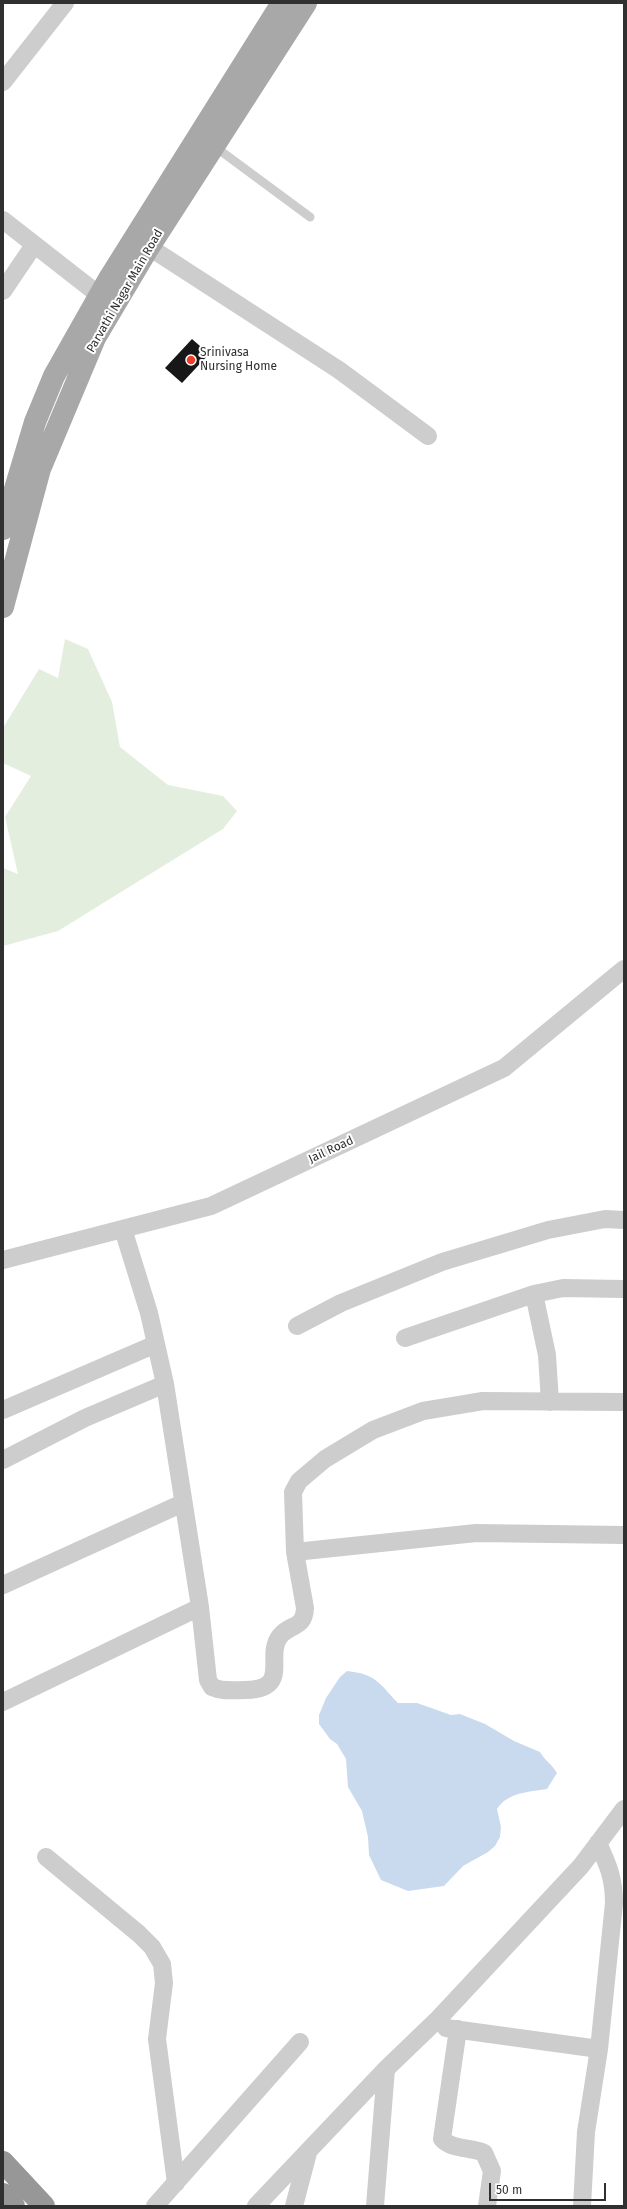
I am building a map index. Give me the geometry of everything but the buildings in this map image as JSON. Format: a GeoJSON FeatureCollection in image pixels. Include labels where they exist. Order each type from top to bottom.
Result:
{"type":"FeatureCollection","features":[{"type":"Feature","properties":{"kind":"highway"},"geometry":{"type":"LineString","coordinates":[[3,2162],[44,2206]]}},
{"type":"Feature","properties":{"kind":"highway"},"geometry":{"type":"LineString","coordinates":[[3,2194],[14,2206]]}},
{"type":"Feature","properties":{"kind":"main road","name":"Parvathi Nagar Main Road"},"geometry":{"type":"LineString","coordinates":[[3,528],[35,422],[54,376],[99,295],[282,3]]}},
{"type":"Feature","properties":{"kind":"main road","name":"Parvathi Nagar Main Road"},"geometry":{"type":"LineString","coordinates":[[3,607],[40,469],[95,338],[149,247],[306,3]]}},
{"type":"Feature","properties":{"kind":"street"},"geometry":{"type":"LineString","coordinates":[[3,82],[65,3]]}},
{"type":"Feature","properties":{"kind":"street"},"geometry":{"type":"LineString","coordinates":[[3,220],[99,295]]}},
{"type":"Feature","properties":{"kind":"street"},"geometry":{"type":"LineString","coordinates":[[3,290],[34,245]]}},
{"type":"Feature","properties":{"kind":"street"},"geometry":{"type":"LineString","coordinates":[[149,247],[339,370],[428,436]]}},
{"type":"Feature","properties":{"kind":"street","name":"Jail Road"},"geometry":{"type":"LineString","coordinates":[[4,1259],[211,1206],[504,1068],[624,969]]}},
{"type":"Feature","properties":{"kind":"street"},"geometry":{"type":"LineString","coordinates":[[297,1326],[341,1303],[442,1262],[548,1230],[605,1219],[624,1220]]}},
{"type":"Feature","properties":{"kind":"street"},"geometry":{"type":"LineString","coordinates":[[123,1229],[150,1313],[165,1384],[200,1607],[208,1680],[212,1687],[226,1690],[258,1690],[264,1687],[270,1682],[274,1673],[276,1644],[280,1636],[300,1624],[304,1617],[305,1608],[295,1552],[293,1492],[299,1481],[326,1459],[373,1430],[423,1411],[483,1401],[624,1402]]}},
{"type":"Feature","properties":{"kind":"street"},"geometry":{"type":"LineString","coordinates":[[405,1338],[534,1294],[563,1288],[624,1289]]}},
{"type":"Feature","properties":{"kind":"street"},"geometry":{"type":"LineString","coordinates":[[534,1294],[547,1355],[550,1402]]}},
{"type":"Feature","properties":{"kind":"street"},"geometry":{"type":"LineString","coordinates":[[3,1410],[156,1344]]}},
{"type":"Feature","properties":{"kind":"street"},"geometry":{"type":"LineString","coordinates":[[3,1460],[85,1418],[165,1384]]}},
{"type":"Feature","properties":{"kind":"street"},"geometry":{"type":"LineString","coordinates":[[3,1585],[183,1503]]}},
{"type":"Feature","properties":{"kind":"street"},"geometry":{"type":"LineString","coordinates":[[295,1552],[476,1533],[624,1535]]}},
{"type":"Feature","properties":{"kind":"street"},"geometry":{"type":"LineString","coordinates":[[3,1702],[200,1607]]}},
{"type":"Feature","properties":{"kind":"street"},"geometry":{"type":"LineString","coordinates":[[256,2206],[576,1872],[624,1809]]}},
{"type":"Feature","properties":{"kind":"street"},"geometry":{"type":"LineString","coordinates":[[582,2206],[586,2132],[599,2049],[614,1903],[614,1883],[610,1869],[598,1843]]}},
{"type":"Feature","properties":{"kind":"street"},"geometry":{"type":"LineString","coordinates":[[46,1857],[139,1934],[152,1947],[162,1964],[164,1983],[157,2039],[176,2183]]}},
{"type":"Feature","properties":{"kind":"street"},"geometry":{"type":"LineString","coordinates":[[429,2026],[599,2049]]}},
{"type":"Feature","properties":{"kind":"street"},"geometry":{"type":"LineString","coordinates":[[458,2029],[442,2139],[446,2143],[475,2149],[484,2153],[492,2171],[487,2206]]}},
{"type":"Feature","properties":{"kind":"street"},"geometry":{"type":"LineString","coordinates":[[155,2206],[300,2042]]}},
{"type":"Feature","properties":{"kind":"street"},"geometry":{"type":"LineString","coordinates":[[376,2206],[386,2069]]}},
{"type":"Feature","properties":{"kind":"street"},"geometry":{"type":"LineString","coordinates":[[294,2206],[308,2152]]}},
{"type":"Feature","properties":{"kind":"lane"},"geometry":{"type":"LineString","coordinates":[[214,146],[310,217]]}},
{"type":"Feature","properties":{"kind":"green space"},"geometry":{"type":"Polygon","coordinates":[[[65,639],[88,649],[112,702],[120,747],[168,785],[223,796],[237,811],[223,829],[58,931],[3,946],[3,868],[18,874],[5,817],[31,776],[3,763],[3,728],[39,669],[58,678],[65,639]]]}},
{"type":"Feature","properties":{"kind":"water"},"geometry":{"type":"Polygon","coordinates":[[[347,1671],[365,1674],[371,1677],[398,1703],[417,1703],[451,1715],[460,1714],[485,1724],[514,1741],[540,1752],[557,1773],[547,1789],[519,1794],[502,1803],[497,1809],[501,1827],[500,1837],[495,1846],[488,1852],[463,1866],[444,1886],[408,1891],[381,1880],[369,1855],[368,1837],[362,1811],[348,1787],[346,1759],[337,1744],[330,1739],[319,1724],[319,1715],[326,1698],[340,1677],[347,1671]]]}},
{"type":"Feature","properties":{"kind":"place","name":"Srinivasa Nursing Home"},"geometry":{"type":"Point","coordinates":[191,360]}}]}
